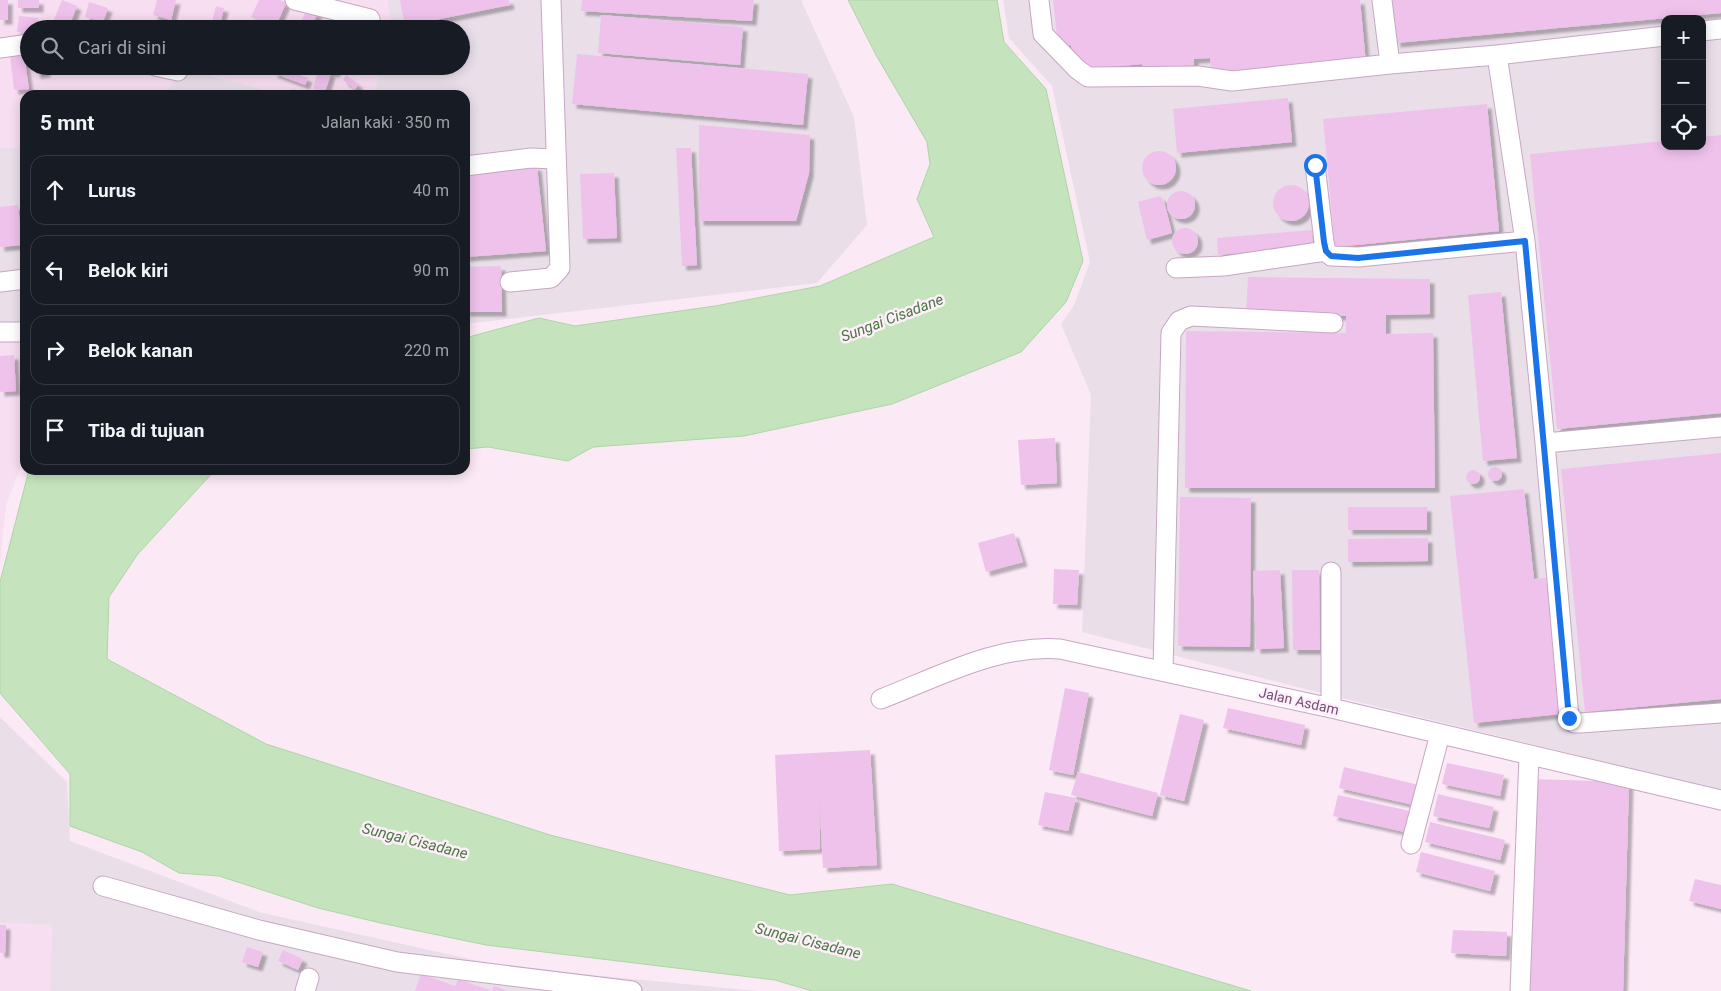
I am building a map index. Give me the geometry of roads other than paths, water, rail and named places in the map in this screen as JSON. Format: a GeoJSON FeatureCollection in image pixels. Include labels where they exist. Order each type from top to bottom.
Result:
{"type":"FeatureCollection","features":[{"type":"Feature","properties":{"kind":"street"},"geometry":{"type":"LineString","coordinates":[[295,0],[370,19]]}},
{"type":"Feature","properties":{"kind":"street"},"geometry":{"type":"LineString","coordinates":[[510,282],[551,278],[560,268],[551,0]]}},
{"type":"Feature","properties":{"kind":"street"},"geometry":{"type":"LineString","coordinates":[[1038,0],[1043,34],[1077,69],[1088,77],[1095,78],[1198,76],[1232,82],[1661,36]]}},
{"type":"Feature","properties":{"kind":"street"},"geometry":{"type":"LineString","coordinates":[[1382,0],[1390,64]]}},
{"type":"Feature","properties":{"kind":"street"},"geometry":{"type":"LineString","coordinates":[[1706,31],[1721,29]]}},
{"type":"Feature","properties":{"kind":"street"},"geometry":{"type":"LineString","coordinates":[[0,48],[20,45]]}},
{"type":"Feature","properties":{"kind":"street"},"geometry":{"type":"LineString","coordinates":[[1497,55],[1525,241],[1569,718],[1574,723],[1580,723],[1721,713]]}},
{"type":"Feature","properties":{"kind":"street"},"geometry":{"type":"LineString","coordinates":[[470,165],[531,158],[555,159]]}},
{"type":"Feature","properties":{"kind":"street"},"geometry":{"type":"LineString","coordinates":[[1315,165],[1326,251],[1331,256],[1358,258],[1525,241]]}},
{"type":"Feature","properties":{"kind":"street"},"geometry":{"type":"LineString","coordinates":[[1176,268],[1224,266],[1326,251]]}},
{"type":"Feature","properties":{"kind":"street"},"geometry":{"type":"LineString","coordinates":[[0,282],[20,280]]}},
{"type":"Feature","properties":{"kind":"street"},"geometry":{"type":"LineString","coordinates":[[1163,671],[1171,333],[1180,321],[1191,316],[1333,323]]}},
{"type":"Feature","properties":{"kind":"street"},"geometry":{"type":"LineString","coordinates":[[0,332],[20,332]]}},
{"type":"Feature","properties":{"kind":"street"},"geometry":{"type":"LineString","coordinates":[[1545,443],[1721,427]]}},
{"type":"Feature","properties":{"kind":"street"},"geometry":{"type":"LineString","coordinates":[[1330,572],[1331,708]]}},
{"type":"Feature","properties":{"kind":"street","name":"Jalan Asdam"},"geometry":{"type":"LineString","coordinates":[[880,699],[996,655],[1038,647],[1060,649],[1331,708],[1721,800]]}},
{"type":"Feature","properties":{"kind":"street"},"geometry":{"type":"LineString","coordinates":[[1411,844],[1440,734]]}},
{"type":"Feature","properties":{"kind":"street"},"geometry":{"type":"LineString","coordinates":[[1520,991],[1529,756]]}},
{"type":"Feature","properties":{"kind":"street"},"geometry":{"type":"LineString","coordinates":[[103,886],[259,930],[397,962],[632,991]]}},
{"type":"Feature","properties":{"kind":"water","name":"Sungai Cisadane"},"geometry":{"type":"Polygon","coordinates":[[[848,0],[997,0],[1004,42],[1046,89],[1083,261],[1066,302],[1021,352],[892,404],[744,436],[593,447],[568,461],[488,447],[470,449],[470,337],[539,318],[575,326],[715,306],[820,286],[934,237],[917,199],[930,164],[927,142],[876,55],[848,0]]]}},
{"type":"Feature","properties":{"kind":"water","name":"Sungai Cisadane"},"geometry":{"type":"Polygon","coordinates":[[[28,475],[210,475],[137,555],[109,597],[107,659],[266,744],[550,835],[790,895],[892,884],[1251,991],[812,991],[775,980],[486,945],[318,908],[219,876],[179,873],[142,852],[70,826],[70,774],[0,693],[0,582],[28,475]]]}}]}
